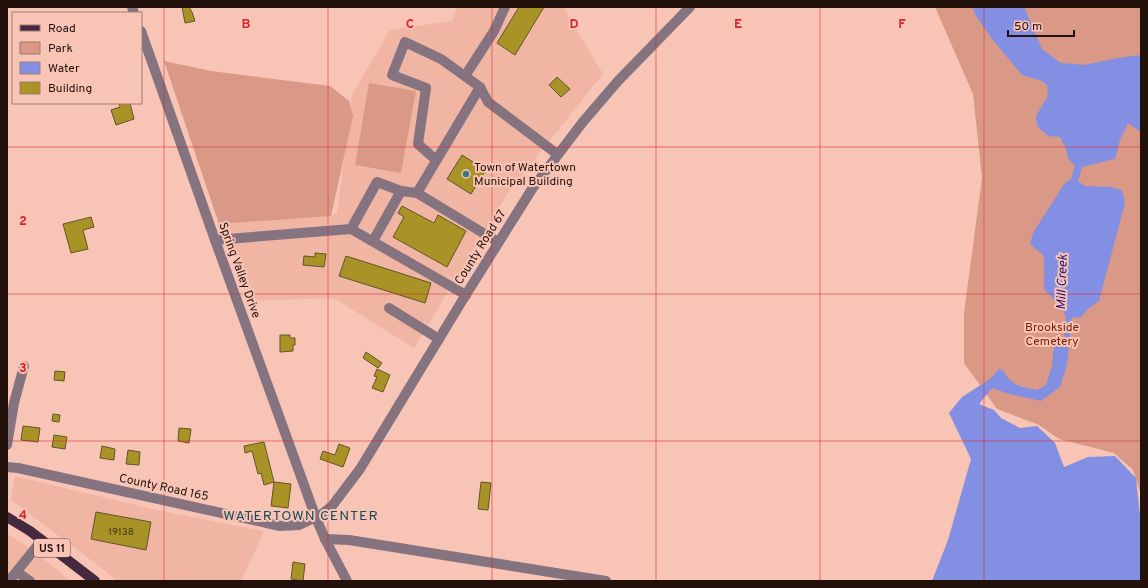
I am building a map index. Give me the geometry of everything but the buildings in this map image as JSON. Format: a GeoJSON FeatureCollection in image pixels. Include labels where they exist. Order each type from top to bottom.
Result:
{"type":"FeatureCollection","features":[{"type":"Feature","properties":{"kind":"main road","name":"US 11"},"geometry":{"type":"LineString","coordinates":[[7,517],[30,531],[95,581]]}},
{"type":"Feature","properties":{"kind":"street"},"geometry":{"type":"LineString","coordinates":[[465,76],[494,31],[505,7]]}},
{"type":"Feature","properties":{"kind":"street","name":"County Road 67"},"geometry":{"type":"LineString","coordinates":[[316,518],[332,506],[360,469],[498,242],[532,189],[557,154],[618,81],[690,7]]}},
{"type":"Feature","properties":{"kind":"street","name":"Spring Valley Drive"},"geometry":{"type":"LineString","coordinates":[[142,34],[316,518]]}},
{"type":"Feature","properties":{"kind":"street"},"geometry":{"type":"LineString","coordinates":[[436,160],[418,144],[426,88],[392,74],[405,42],[440,59],[480,87],[488,102],[557,154]]}},
{"type":"Feature","properties":{"kind":"street"},"geometry":{"type":"LineString","coordinates":[[417,193],[480,87]]}},
{"type":"Feature","properties":{"kind":"street"},"geometry":{"type":"LineString","coordinates":[[351,229],[377,182],[401,191],[417,193],[498,242]]}},
{"type":"Feature","properties":{"kind":"street"},"geometry":{"type":"LineString","coordinates":[[373,241],[401,191]]}},
{"type":"Feature","properties":{"kind":"street"},"geometry":{"type":"LineString","coordinates":[[215,240],[351,229],[466,295]]}},
{"type":"Feature","properties":{"kind":"street"},"geometry":{"type":"LineString","coordinates":[[390,308],[439,339]]}},
{"type":"Feature","properties":{"kind":"street"},"geometry":{"type":"LineString","coordinates":[[7,445],[14,403],[24,366]]}},
{"type":"Feature","properties":{"kind":"street","name":"County Road 165"},"geometry":{"type":"LineString","coordinates":[[7,467],[280,526],[299,525],[316,518]]}},
{"type":"Feature","properties":{"kind":"street"},"geometry":{"type":"LineString","coordinates":[[316,518],[347,581]]}},
{"type":"Feature","properties":{"kind":"street"},"geometry":{"type":"LineString","coordinates":[[325,539],[349,540],[606,581]]}},
{"type":"Feature","properties":{"kind":"street"},"geometry":{"type":"LineString","coordinates":[[9,581],[42,540]]}},
{"type":"Feature","properties":{"kind":"street"},"geometry":{"type":"LineString","coordinates":[[17,572],[30,581]]}},
{"type":"Feature","properties":{"kind":"shaded area"},"geometry":{"type":"Polygon","coordinates":[[[457,7],[563,7],[603,74],[508,193],[414,348],[334,298],[250,301],[224,222],[337,214],[352,95],[390,30],[452,21],[457,7]]]}},
{"type":"Feature","properties":{"kind":"shaded area"},"geometry":{"type":"Polygon","coordinates":[[[15,476],[148,508],[264,531],[241,581],[117,581],[11,500],[15,476]]]}},
{"type":"Feature","properties":{"kind":"shaded area"},"geometry":{"type":"Polygon","coordinates":[[[7,534],[29,547],[70,581],[7,581],[7,534]]]}},
{"type":"Feature","properties":{"kind":"green space","name":"Brookside Cemetery"},"geometry":{"type":"Polygon","coordinates":[[[935,7],[1141,7],[1141,495],[1133,470],[1114,453],[1059,439],[1039,425],[997,409],[964,363],[964,313],[982,178],[973,94],[935,7]]]}},
{"type":"Feature","properties":{"kind":"green space"},"geometry":{"type":"Polygon","coordinates":[[[164,61],[211,71],[330,86],[349,101],[353,116],[331,216],[219,224],[164,61]]]}},
{"type":"Feature","properties":{"kind":"green space"},"geometry":{"type":"Polygon","coordinates":[[[369,83],[416,91],[401,173],[355,165],[369,83]]]}},
{"type":"Feature","properties":{"kind":"water","name":"Mill Creek"},"geometry":{"type":"Polygon","coordinates":[[[972,7],[1024,7],[1042,49],[1061,63],[1084,65],[1141,55],[1141,132],[1128,123],[1120,140],[1115,159],[1082,167],[1078,181],[1085,186],[1110,187],[1122,190],[1125,203],[1099,301],[1088,309],[1081,317],[1072,318],[1067,365],[1060,387],[1041,401],[1009,394],[992,388],[979,404],[994,410],[1001,418],[1020,428],[1037,426],[1055,443],[1064,467],[1088,457],[1115,456],[1136,478],[1141,525],[1141,581],[932,581],[948,540],[971,459],[949,413],[962,397],[990,379],[999,369],[1003,370],[1013,383],[1021,387],[1037,390],[1046,385],[1052,366],[1054,345],[1064,337],[1066,317],[1062,309],[1044,289],[1044,256],[1030,244],[1033,233],[1064,184],[1071,179],[1075,166],[1068,158],[1066,149],[1060,137],[1048,136],[1037,126],[1036,116],[1048,96],[1047,85],[1042,81],[1022,75],[992,39],[976,16],[972,7]]]}},
{"type":"Feature","properties":{"kind":"place","name":"Town of Watertown Municipal Building"},"geometry":{"type":"Point","coordinates":[466,174]}},
{"type":"Feature","properties":{"kind":"district","name":"WATERTOWN CENTER"},"geometry":{"type":"Point","coordinates":[301,515]}}]}
